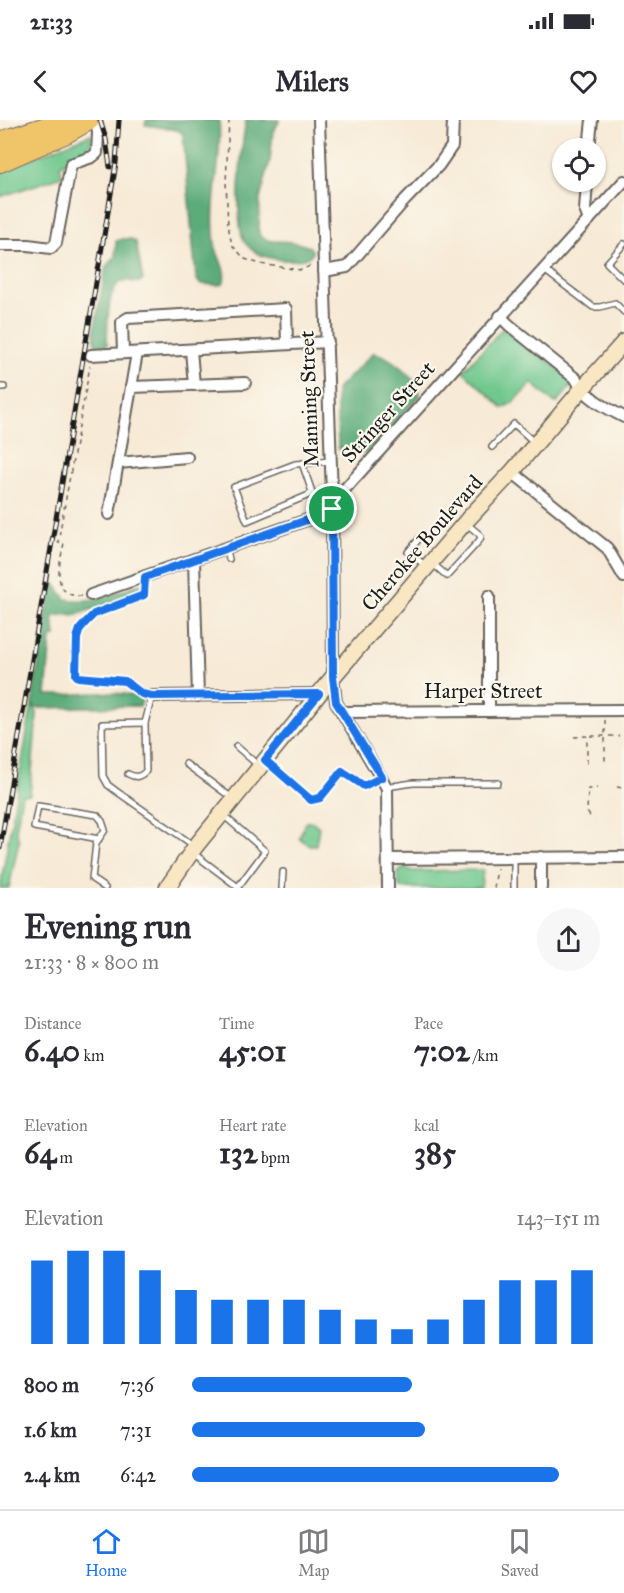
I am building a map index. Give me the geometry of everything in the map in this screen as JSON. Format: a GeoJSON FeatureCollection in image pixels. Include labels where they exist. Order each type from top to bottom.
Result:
{"type":"FeatureCollection","features":[{"type":"Feature","properties":{"kind":"highway"},"geometry":{"type":"LineString","coordinates":[[0,142],[89,120]]}},
{"type":"Feature","properties":{"kind":"highway"},"geometry":{"type":"LineString","coordinates":[[0,162],[66,125]]}},
{"type":"Feature","properties":{"kind":"main road","name":"Cherokee Boulevard"},"geometry":{"type":"LineString","coordinates":[[167,888],[193,849],[333,677],[624,342]]}},
{"type":"Feature","properties":{"kind":"street"},"geometry":{"type":"LineString","coordinates":[[0,245],[51,248],[56,243],[71,164],[97,153],[96,120]]}},
{"type":"Feature","properties":{"kind":"street","name":"Manning Street"},"geometry":{"type":"LineString","coordinates":[[319,120],[331,461],[333,677],[336,702],[384,782]]}},
{"type":"Feature","properties":{"kind":"street"},"geometry":{"type":"LineString","coordinates":[[324,271],[347,267],[405,200],[439,165],[452,146],[453,120]]}},
{"type":"Feature","properties":{"kind":"street"},"geometry":{"type":"LineString","coordinates":[[590,138],[592,120]]}},
{"type":"Feature","properties":{"kind":"street","name":"Stringer Street"},"geometry":{"type":"LineString","coordinates":[[332,509],[343,491],[500,316],[622,187]]}},
{"type":"Feature","properties":{"kind":"street"},"geometry":{"type":"LineString","coordinates":[[586,192],[585,210],[589,220]]}},
{"type":"Feature","properties":{"kind":"street"},"geometry":{"type":"LineString","coordinates":[[123,353],[122,322],[128,318],[263,310],[286,309],[287,344]]}},
{"type":"Feature","properties":{"kind":"street"},"geometry":{"type":"LineString","coordinates":[[500,316],[509,326],[576,379],[581,390],[624,417]]}},
{"type":"Feature","properties":{"kind":"street"},"geometry":{"type":"LineString","coordinates":[[91,355],[328,342]]}},
{"type":"Feature","properties":{"kind":"street"},"geometry":{"type":"LineString","coordinates":[[191,350],[194,385]]}},
{"type":"Feature","properties":{"kind":"street"},"geometry":{"type":"LineString","coordinates":[[109,514],[137,353]]}},
{"type":"Feature","properties":{"kind":"street"},"geometry":{"type":"LineString","coordinates":[[131,387],[245,383]]}},
{"type":"Feature","properties":{"kind":"street"},"geometry":{"type":"LineString","coordinates":[[118,463],[188,457]]}},
{"type":"Feature","properties":{"kind":"street"},"geometry":{"type":"LineString","coordinates":[[512,472],[607,548],[624,577]]}},
{"type":"Feature","properties":{"kind":"street"},"geometry":{"type":"LineString","coordinates":[[92,595],[194,560],[227,554],[332,509]]}},
{"type":"Feature","properties":{"kind":"street"},"geometry":{"type":"LineString","coordinates":[[194,560],[198,696]]}},
{"type":"Feature","properties":{"kind":"street"},"geometry":{"type":"LineString","coordinates":[[489,596],[489,711]]}},
{"type":"Feature","properties":{"kind":"street"},"geometry":{"type":"LineString","coordinates":[[152,696],[319,694]]}},
{"type":"Feature","properties":{"kind":"street","name":"Harper Street"},"geometry":{"type":"LineString","coordinates":[[342,712],[624,710]]}},
{"type":"Feature","properties":{"kind":"street"},"geometry":{"type":"LineString","coordinates":[[384,782],[388,801],[388,888]]}},
{"type":"Feature","properties":{"kind":"street"},"geometry":{"type":"LineString","coordinates":[[541,857],[541,888]]}},
{"type":"Feature","properties":{"kind":"street"},"geometry":{"type":"LineString","coordinates":[[388,859],[624,857]]}},
{"type":"Feature","properties":{"kind":"lane"},"geometry":{"type":"LineString","coordinates":[[622,249],[607,263],[624,278]]}},
{"type":"Feature","properties":{"kind":"lane"},"geometry":{"type":"LineString","coordinates":[[543,269],[593,307],[600,308],[615,303],[624,312]]}},
{"type":"Feature","properties":{"kind":"lane"},"geometry":{"type":"LineString","coordinates":[[492,447],[514,424],[536,444]]}},
{"type":"Feature","properties":{"kind":"lane"},"geometry":{"type":"LineString","coordinates":[[302,463],[312,492],[247,521],[234,488],[302,463],[331,461]]}},
{"type":"Feature","properties":{"kind":"lane"},"geometry":{"type":"LineString","coordinates":[[419,539],[408,552],[447,576],[481,537],[465,523]]}},
{"type":"Feature","properties":{"kind":"lane"},"geometry":{"type":"LineString","coordinates":[[128,774],[134,777],[141,776],[146,771],[145,723],[152,696],[142,694],[125,681],[78,677],[76,675],[76,648],[80,629],[94,614],[144,595],[145,577]]}},
{"type":"Feature","properties":{"kind":"lane"},"geometry":{"type":"LineString","coordinates":[[145,723],[102,724],[103,776],[108,785],[193,849],[238,887],[265,851],[222,814]]}},
{"type":"Feature","properties":{"kind":"lane"},"geometry":{"type":"LineString","coordinates":[[236,746],[311,800],[320,798],[342,771],[364,786],[384,782],[498,783]]}},
{"type":"Feature","properties":{"kind":"lane"},"geometry":{"type":"LineString","coordinates":[[186,764],[234,799]]}},
{"type":"Feature","properties":{"kind":"lane"},"geometry":{"type":"LineString","coordinates":[[93,888],[96,843],[99,839],[105,830],[102,821],[97,815],[38,806],[34,827],[99,839]]}},
{"type":"Feature","properties":{"kind":"lane"},"geometry":{"type":"LineString","coordinates":[[514,857],[514,887]]}},
{"type":"Feature","properties":{"kind":"lane"},"geometry":{"type":"LineString","coordinates":[[282,872],[282,888]]}},
{"type":"Feature","properties":{"kind":"lane"},"geometry":{"type":"LineString","coordinates":[[92,879],[105,888]]}},
{"type":"Feature","properties":{"kind":"path"},"geometry":{"type":"LineString","coordinates":[[229,120],[226,182],[228,225],[232,245],[245,259],[260,264],[301,270],[310,266]]}},
{"type":"Feature","properties":{"kind":"path"},"geometry":{"type":"LineString","coordinates":[[91,355],[58,542],[64,543],[58,573],[60,582],[68,593],[75,596],[92,595]]}},
{"type":"Feature","properties":{"kind":"path"},"geometry":{"type":"LineString","coordinates":[[605,717],[605,763]]}},
{"type":"Feature","properties":{"kind":"path"},"geometry":{"type":"LineString","coordinates":[[573,736],[587,736],[587,764]]}},
{"type":"Feature","properties":{"kind":"path"},"geometry":{"type":"LineString","coordinates":[[591,736],[619,736]]}},
{"type":"Feature","properties":{"kind":"path"},"geometry":{"type":"LineString","coordinates":[[617,787],[624,788]]}},
{"type":"Feature","properties":{"kind":"path"},"geometry":{"type":"LineString","coordinates":[[591,816],[587,812],[588,789],[597,788]]}},
{"type":"Feature","properties":{"kind":"path"},"geometry":{"type":"LineString","coordinates":[[494,888],[498,865]]}},
{"type":"Feature","properties":{"kind":"green space"},"geometry":{"type":"Polygon","coordinates":[[[146,120],[219,120],[214,228],[216,248],[224,274],[223,284],[200,284],[196,278],[183,134],[177,130],[145,125],[146,120]]]}},
{"type":"Feature","properties":{"kind":"green space"},"geometry":{"type":"Polygon","coordinates":[[[246,120],[280,120],[273,132],[270,161],[260,199],[259,234],[270,240],[294,242],[310,247],[313,252],[300,260],[274,259],[264,256],[250,248],[242,235],[239,184],[246,120]]]}},
{"type":"Feature","properties":{"kind":"green space"},"geometry":{"type":"Polygon","coordinates":[[[91,134],[87,151],[60,165],[62,176],[0,197],[0,171],[91,134]]]}},
{"type":"Feature","properties":{"kind":"green space"},"geometry":{"type":"Polygon","coordinates":[[[131,239],[136,242],[143,280],[140,282],[125,281],[114,290],[109,308],[107,345],[104,348],[95,344],[94,331],[106,266],[115,257],[116,241],[131,239]]]}},
{"type":"Feature","properties":{"kind":"green space"},"geometry":{"type":"Polygon","coordinates":[[[503,328],[573,379],[571,386],[557,403],[532,383],[514,402],[503,408],[463,371],[503,328]]]}},
{"type":"Feature","properties":{"kind":"green space"},"geometry":{"type":"Polygon","coordinates":[[[373,353],[387,358],[403,369],[415,383],[420,396],[367,453],[342,453],[338,448],[336,390],[373,353]]]}},
{"type":"Feature","properties":{"kind":"green space"},"geometry":{"type":"Polygon","coordinates":[[[52,580],[66,599],[75,600],[102,597],[143,585],[141,592],[73,616],[72,614],[53,616],[55,636],[51,638],[46,695],[119,693],[143,698],[140,706],[35,708],[32,704],[52,580]]]}},
{"type":"Feature","properties":{"kind":"green space"},"geometry":{"type":"Polygon","coordinates":[[[32,704],[37,713],[30,795],[22,795],[16,830],[19,841],[9,888],[0,888],[32,704]]]}},
{"type":"Feature","properties":{"kind":"green space"},"geometry":{"type":"Polygon","coordinates":[[[306,822],[313,822],[319,827],[316,845],[309,845],[299,838],[306,822]]]}},
{"type":"Feature","properties":{"kind":"green space"},"geometry":{"type":"Polygon","coordinates":[[[404,867],[412,871],[483,870],[481,888],[400,888],[397,874],[404,867]]]}},
{"type":"Feature","properties":{"kind":"railway"},"geometry":{"type":"LineString","coordinates":[[100,120],[106,139],[110,167]]}},
{"type":"Feature","properties":{"kind":"railway"},"geometry":{"type":"LineString","coordinates":[[0,848],[109,206],[116,163],[119,120]]}},
{"type":"Feature","properties":{"kind":"route"},"geometry":{"type":"LineString","coordinates":[[332,509],[333,677],[336,702],[382,777],[364,786],[342,771],[320,798],[311,800],[265,760],[319,694],[152,696],[142,694],[125,681],[76,675],[76,648],[80,629],[94,614],[144,595],[145,577],[324,514],[332,509]]}}]}
